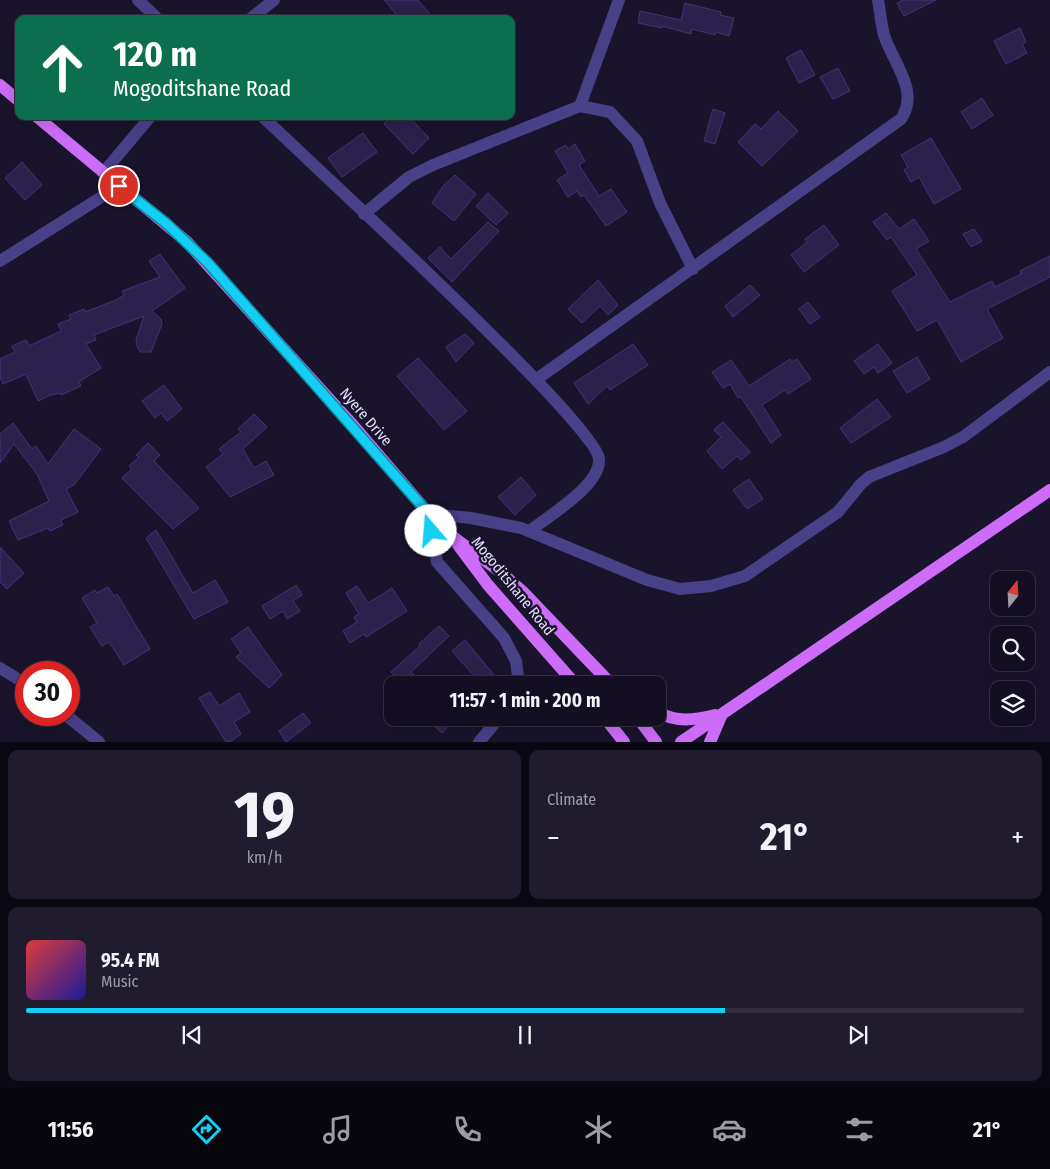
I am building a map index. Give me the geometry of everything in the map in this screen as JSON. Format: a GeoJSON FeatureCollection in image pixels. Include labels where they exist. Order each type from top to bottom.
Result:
{"type":"FeatureCollection","features":[{"type":"Feature","properties":{"kind":"main road"},"geometry":{"type":"LineString","coordinates":[[0,85],[15,98]]}},
{"type":"Feature","properties":{"kind":"main road"},"geometry":{"type":"LineString","coordinates":[[41,120],[119,186]]}},
{"type":"Feature","properties":{"kind":"main road","name":"Nyere Drive"},"geometry":{"type":"LineString","coordinates":[[119,186],[187,242],[258,318],[429,514],[452,536]]}},
{"type":"Feature","properties":{"kind":"main road"},"geometry":{"type":"LineString","coordinates":[[680,742],[1050,490]]}},
{"type":"Feature","properties":{"kind":"main road","name":"Mogoditshane Road"},"geometry":{"type":"LineString","coordinates":[[452,536],[494,593],[568,676]]}},
{"type":"Feature","properties":{"kind":"main road","name":"Mogoditshane Road"},"geometry":{"type":"LineString","coordinates":[[452,536],[503,574],[523,592],[603,676]]}},
{"type":"Feature","properties":{"kind":"main road"},"geometry":{"type":"LineString","coordinates":[[666,716],[689,721],[722,714]]}},
{"type":"Feature","properties":{"kind":"main road"},"geometry":{"type":"LineString","coordinates":[[710,742],[722,714]]}},
{"type":"Feature","properties":{"kind":"main road"},"geometry":{"type":"LineString","coordinates":[[610,726],[616,742]]}},
{"type":"Feature","properties":{"kind":"main road"},"geometry":{"type":"LineString","coordinates":[[612,726],[624,742]]}},
{"type":"Feature","properties":{"kind":"main road"},"geometry":{"type":"LineString","coordinates":[[644,726],[656,742]]}},
{"type":"Feature","properties":{"kind":"street"},"geometry":{"type":"LineString","coordinates":[[138,0],[154,15]]}},
{"type":"Feature","properties":{"kind":"street"},"geometry":{"type":"LineString","coordinates":[[255,15],[274,0]]}},
{"type":"Feature","properties":{"kind":"street"},"geometry":{"type":"LineString","coordinates":[[580,106],[619,0]]}},
{"type":"Feature","properties":{"kind":"street"},"geometry":{"type":"LineString","coordinates":[[537,379],[901,119],[908,109],[908,92],[884,34],[878,0]]}},
{"type":"Feature","properties":{"kind":"street"},"geometry":{"type":"LineString","coordinates":[[364,214],[409,178],[433,165],[580,106],[610,112],[626,126],[637,141],[660,203],[693,269]]}},
{"type":"Feature","properties":{"kind":"street"},"geometry":{"type":"LineString","coordinates":[[103,173],[148,120]]}},
{"type":"Feature","properties":{"kind":"street"},"geometry":{"type":"LineString","coordinates":[[266,120],[537,379],[594,444],[600,458],[599,470],[590,483],[531,530]]}},
{"type":"Feature","properties":{"kind":"street"},"geometry":{"type":"LineString","coordinates":[[0,261],[119,186]]}},
{"type":"Feature","properties":{"kind":"street"},"geometry":{"type":"LineString","coordinates":[[518,676],[516,661],[504,638],[437,562],[429,514],[480,520],[531,530],[647,580],[680,589],[711,586],[745,576],[838,512],[860,484],[869,477],[944,447],[963,437],[1050,372]]}},
{"type":"Feature","properties":{"kind":"street"},"geometry":{"type":"LineString","coordinates":[[0,668],[15,677]]}},
{"type":"Feature","properties":{"kind":"street"},"geometry":{"type":"LineString","coordinates":[[79,726],[98,742]]}},
{"type":"Feature","properties":{"kind":"street"},"geometry":{"type":"LineString","coordinates":[[479,742],[492,726]]}},
{"type":"Feature","properties":{"kind":"building"},"geometry":{"type":"Polygon","coordinates":[[[384,0],[418,0],[431,15],[397,15],[384,0]]]}},
{"type":"Feature","properties":{"kind":"building"},"geometry":{"type":"Polygon","coordinates":[[[903,0],[936,0],[904,16],[897,3],[903,0]]]}},
{"type":"Feature","properties":{"kind":"building"},"geometry":{"type":"Polygon","coordinates":[[[685,3],[721,12],[720,15],[734,18],[729,36],[716,32],[715,35],[692,29],[691,34],[662,26],[662,28],[638,23],[640,11],[681,20],[685,3]]]}},
{"type":"Feature","properties":{"kind":"building"},"geometry":{"type":"Polygon","coordinates":[[[1020,28],[1026,42],[1022,44],[1027,53],[1006,64],[994,41],[1020,28]]]}},
{"type":"Feature","properties":{"kind":"building"},"geometry":{"type":"Polygon","coordinates":[[[801,50],[815,75],[799,83],[786,58],[801,50]]]}},
{"type":"Feature","properties":{"kind":"building"},"geometry":{"type":"Polygon","coordinates":[[[838,68],[850,91],[833,99],[820,77],[838,68]]]}},
{"type":"Feature","properties":{"kind":"building"},"geometry":{"type":"Polygon","coordinates":[[[982,98],[993,115],[972,129],[961,112],[982,98]]]}},
{"type":"Feature","properties":{"kind":"building"},"geometry":{"type":"Polygon","coordinates":[[[713,109],[725,113],[715,144],[704,141],[713,109]]]}},
{"type":"Feature","properties":{"kind":"building"},"geometry":{"type":"Polygon","coordinates":[[[778,111],[798,131],[762,166],[738,142],[755,124],[761,129],[778,111]]]}},
{"type":"Feature","properties":{"kind":"building"},"geometry":{"type":"Polygon","coordinates":[[[388,120],[412,120],[429,138],[413,154],[384,124],[388,120]]]}},
{"type":"Feature","properties":{"kind":"building"},"geometry":{"type":"Polygon","coordinates":[[[363,133],[377,152],[342,177],[328,158],[363,133]]]}},
{"type":"Feature","properties":{"kind":"building"},"geometry":{"type":"Polygon","coordinates":[[[931,138],[961,189],[934,204],[919,177],[911,182],[904,170],[908,167],[901,155],[931,138]]]}},
{"type":"Feature","properties":{"kind":"building"},"geometry":{"type":"Polygon","coordinates":[[[575,144],[585,161],[579,165],[599,196],[611,189],[627,212],[606,226],[584,195],[581,197],[577,191],[568,197],[557,180],[568,173],[555,151],[566,145],[568,149],[575,144]]]}},
{"type":"Feature","properties":{"kind":"building"},"geometry":{"type":"Polygon","coordinates":[[[22,162],[42,185],[25,200],[5,178],[22,162]]]}},
{"type":"Feature","properties":{"kind":"building"},"geometry":{"type":"Polygon","coordinates":[[[455,175],[476,194],[454,221],[432,203],[444,185],[455,175]]]}},
{"type":"Feature","properties":{"kind":"building"},"geometry":{"type":"Polygon","coordinates":[[[488,193],[508,213],[496,225],[476,206],[488,193]]]}},
{"type":"Feature","properties":{"kind":"building"},"geometry":{"type":"Polygon","coordinates":[[[886,213],[899,229],[914,219],[929,241],[916,249],[950,302],[992,281],[995,287],[1021,274],[1020,271],[1050,256],[1050,277],[987,309],[1003,338],[961,362],[937,320],[917,331],[892,291],[917,275],[891,237],[887,240],[873,222],[886,213]]]}},
{"type":"Feature","properties":{"kind":"building"},"geometry":{"type":"Polygon","coordinates":[[[488,222],[499,231],[452,282],[428,258],[440,247],[451,259],[488,222]]]}},
{"type":"Feature","properties":{"kind":"building"},"geometry":{"type":"Polygon","coordinates":[[[824,225],[839,245],[804,272],[791,255],[807,242],[805,239],[824,225]]]}},
{"type":"Feature","properties":{"kind":"building"},"geometry":{"type":"Polygon","coordinates":[[[974,229],[982,241],[971,247],[963,234],[974,229]]]}},
{"type":"Feature","properties":{"kind":"building"},"geometry":{"type":"Polygon","coordinates":[[[160,254],[185,288],[152,311],[161,319],[162,324],[151,352],[140,352],[137,346],[136,340],[144,316],[94,335],[96,340],[86,344],[101,368],[79,382],[81,386],[61,395],[61,393],[51,395],[38,401],[26,374],[3,384],[0,377],[0,359],[15,352],[12,346],[26,340],[29,346],[61,331],[58,324],[71,319],[69,315],[84,309],[85,312],[116,300],[124,295],[122,291],[160,277],[149,261],[160,254]]]}},
{"type":"Feature","properties":{"kind":"building"},"geometry":{"type":"Polygon","coordinates":[[[598,280],[618,305],[608,315],[600,306],[582,323],[568,309],[598,280]]]}},
{"type":"Feature","properties":{"kind":"building"},"geometry":{"type":"Polygon","coordinates":[[[750,285],[760,295],[733,317],[725,306],[750,285]]]}},
{"type":"Feature","properties":{"kind":"building"},"geometry":{"type":"Polygon","coordinates":[[[808,302],[820,317],[810,324],[799,309],[808,302]]]}},
{"type":"Feature","properties":{"kind":"building"},"geometry":{"type":"Polygon","coordinates":[[[465,334],[474,343],[456,362],[446,347],[465,334]]]}},
{"type":"Feature","properties":{"kind":"building"},"geometry":{"type":"Polygon","coordinates":[[[633,344],[648,365],[610,390],[607,386],[588,404],[574,383],[633,344]]]}},
{"type":"Feature","properties":{"kind":"building"},"geometry":{"type":"Polygon","coordinates":[[[878,344],[892,363],[878,373],[874,367],[864,374],[854,361],[878,344]]]}},
{"type":"Feature","properties":{"kind":"building"},"geometry":{"type":"Polygon","coordinates":[[[917,357],[930,379],[907,393],[893,371],[917,357]]]}},
{"type":"Feature","properties":{"kind":"building"},"geometry":{"type":"Polygon","coordinates":[[[418,358],[467,411],[444,430],[397,376],[418,358]]]}},
{"type":"Feature","properties":{"kind":"building"},"geometry":{"type":"Polygon","coordinates":[[[790,359],[792,362],[797,359],[811,379],[788,394],[785,390],[762,405],[781,435],[771,443],[741,397],[738,398],[730,384],[723,388],[712,372],[731,360],[749,386],[790,359]]]}},
{"type":"Feature","properties":{"kind":"building"},"geometry":{"type":"Polygon","coordinates":[[[164,385],[182,409],[167,421],[161,413],[155,418],[142,401],[164,385]]]}},
{"type":"Feature","properties":{"kind":"building"},"geometry":{"type":"Polygon","coordinates":[[[877,399],[891,417],[851,443],[840,428],[877,399]]]}},
{"type":"Feature","properties":{"kind":"building"},"geometry":{"type":"Polygon","coordinates":[[[254,414],[267,427],[243,449],[254,468],[266,461],[274,475],[230,497],[206,467],[223,454],[219,449],[241,432],[238,429],[254,414]]]}},
{"type":"Feature","properties":{"kind":"building"},"geometry":{"type":"Polygon","coordinates":[[[723,422],[750,452],[741,460],[737,456],[722,469],[707,451],[721,437],[714,430],[723,422]]]}},
{"type":"Feature","properties":{"kind":"building"},"geometry":{"type":"Polygon","coordinates":[[[13,423],[32,449],[36,446],[48,464],[74,429],[101,449],[74,485],[66,489],[78,512],[61,520],[63,525],[50,531],[48,528],[18,540],[9,521],[49,501],[37,474],[14,444],[0,463],[0,434],[13,423]]]}},
{"type":"Feature","properties":{"kind":"building"},"geometry":{"type":"Polygon","coordinates":[[[148,443],[160,455],[154,461],[199,508],[173,529],[122,478],[132,469],[129,466],[139,457],[136,455],[148,443]]]}},
{"type":"Feature","properties":{"kind":"building"},"geometry":{"type":"Polygon","coordinates":[[[521,477],[536,495],[515,515],[498,497],[521,477]]]}},
{"type":"Feature","properties":{"kind":"building"},"geometry":{"type":"Polygon","coordinates":[[[749,479],[763,499],[747,509],[733,490],[749,479]]]}},
{"type":"Feature","properties":{"kind":"building"},"geometry":{"type":"Polygon","coordinates":[[[156,530],[193,593],[215,580],[228,602],[194,619],[146,538],[156,530]]]}},
{"type":"Feature","properties":{"kind":"building"},"geometry":{"type":"Polygon","coordinates":[[[0,547],[24,573],[7,589],[0,582],[0,547]]]}},
{"type":"Feature","properties":{"kind":"building"},"geometry":{"type":"Polygon","coordinates":[[[296,585],[302,595],[293,601],[300,611],[287,619],[283,611],[270,619],[262,606],[296,585]]]}},
{"type":"Feature","properties":{"kind":"building"},"geometry":{"type":"Polygon","coordinates":[[[357,586],[368,603],[392,588],[407,611],[366,637],[364,634],[350,643],[343,631],[357,622],[354,617],[359,614],[346,593],[357,586]]]}},
{"type":"Feature","properties":{"kind":"building"},"geometry":{"type":"Polygon","coordinates":[[[108,587],[114,596],[117,594],[150,649],[124,665],[109,642],[102,646],[90,627],[97,623],[82,598],[95,590],[97,593],[108,587]]]}},
{"type":"Feature","properties":{"kind":"building"},"geometry":{"type":"Polygon","coordinates":[[[439,626],[449,636],[411,672],[415,676],[395,676],[391,672],[420,646],[419,644],[439,626]]]}},
{"type":"Feature","properties":{"kind":"building"},"geometry":{"type":"Polygon","coordinates":[[[248,627],[282,675],[269,688],[236,657],[241,653],[231,639],[248,627]]]}},
{"type":"Feature","properties":{"kind":"building"},"geometry":{"type":"Polygon","coordinates":[[[465,640],[494,675],[474,676],[452,651],[465,640]]]}},
{"type":"Feature","properties":{"kind":"building"},"geometry":{"type":"Polygon","coordinates":[[[210,692],[219,706],[239,693],[250,712],[234,722],[241,734],[230,742],[226,742],[199,698],[210,692]]]}},
{"type":"Feature","properties":{"kind":"building"},"geometry":{"type":"Polygon","coordinates":[[[303,713],[311,723],[286,742],[279,731],[303,713]]]}},
{"type":"Feature","properties":{"kind":"building"},"geometry":{"type":"Polygon","coordinates":[[[434,726],[449,726],[442,733],[434,726]]]}},
{"type":"Feature","properties":{"kind":"route"},"geometry":{"type":"LineString","coordinates":[[119,186],[187,242],[258,318],[429,514],[431,531]]}}]}
